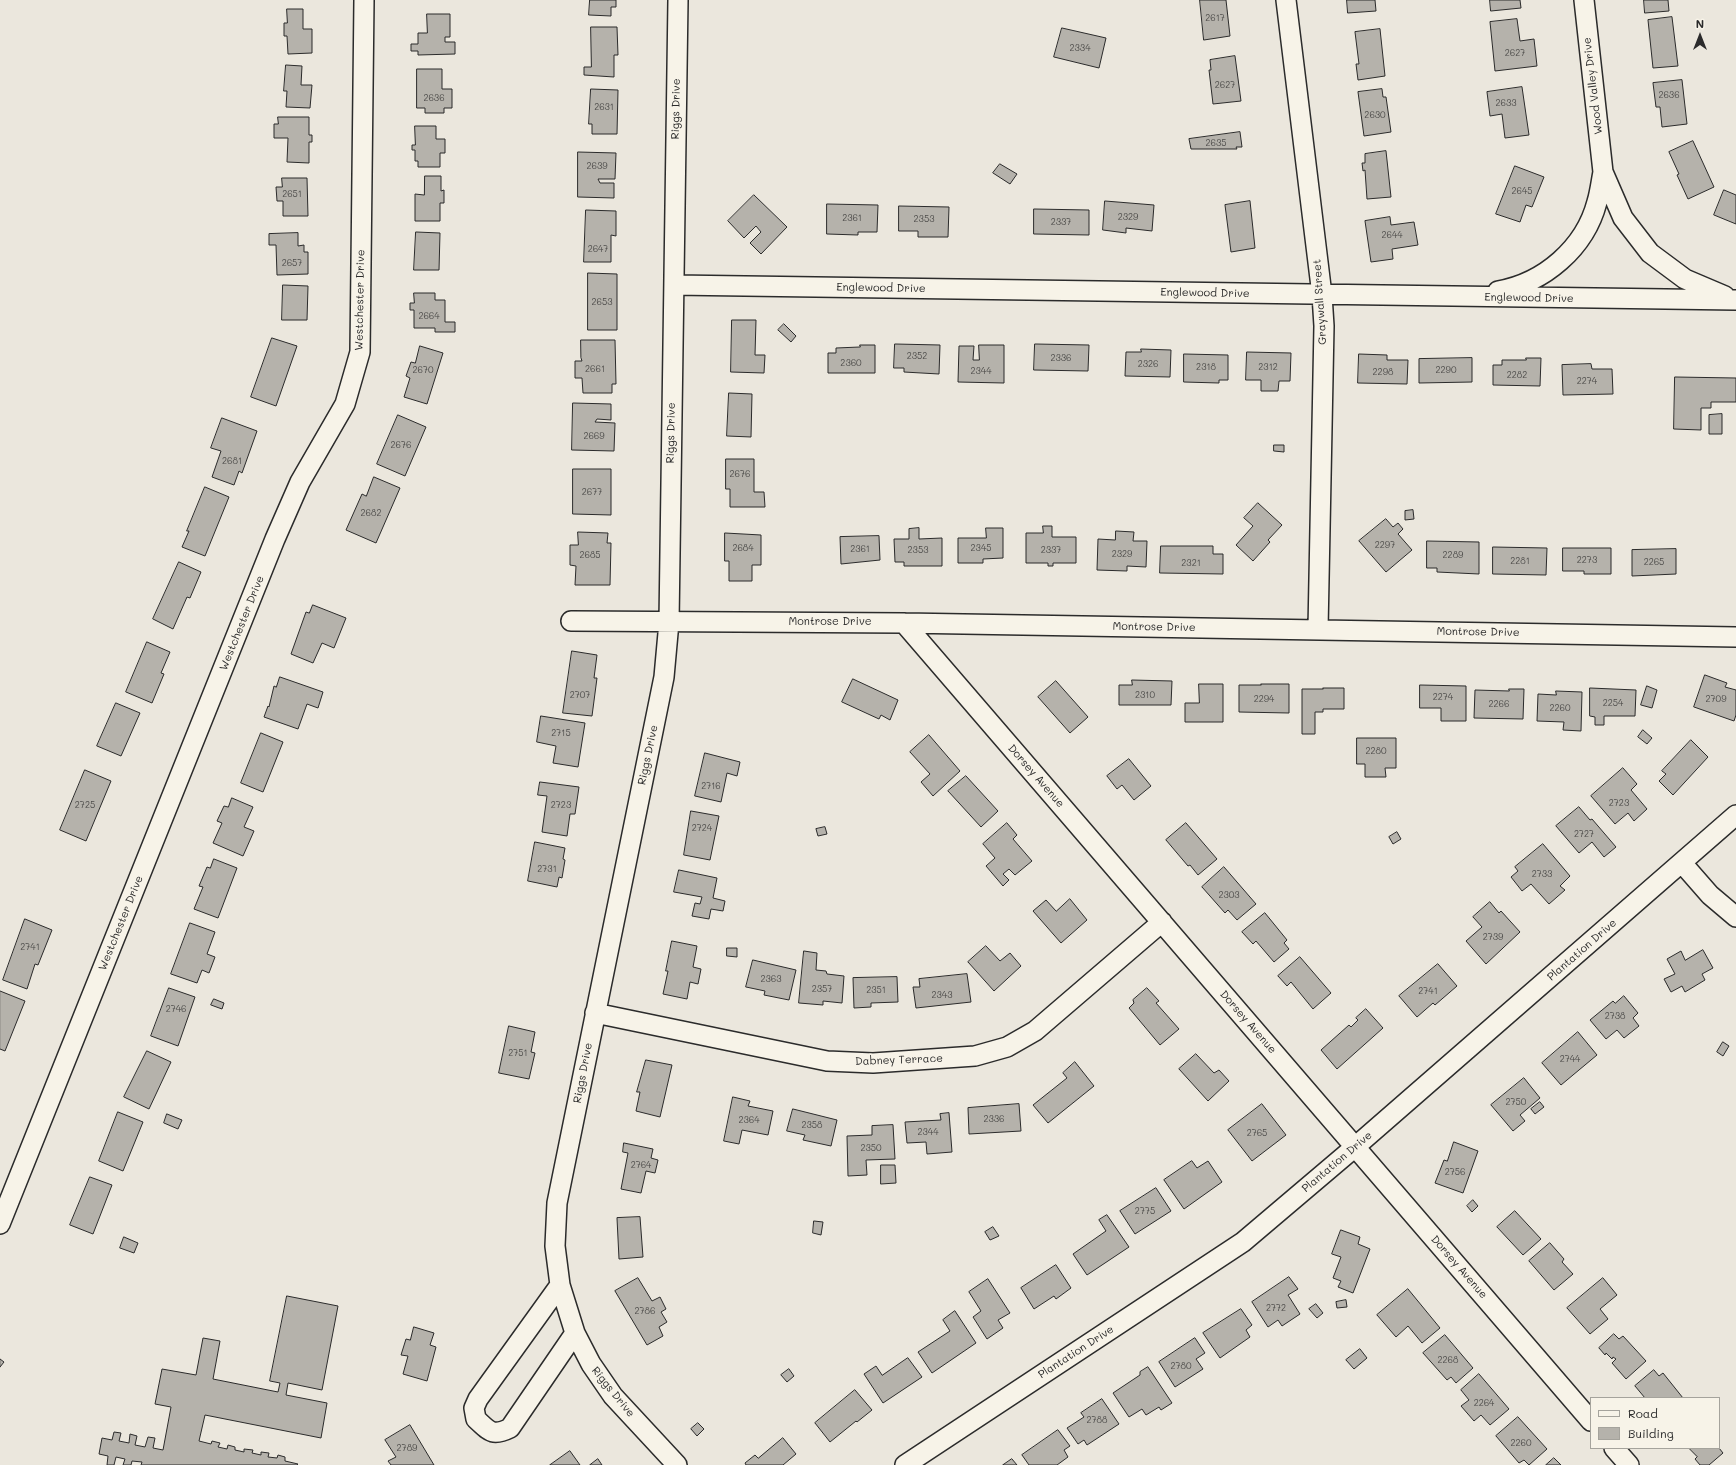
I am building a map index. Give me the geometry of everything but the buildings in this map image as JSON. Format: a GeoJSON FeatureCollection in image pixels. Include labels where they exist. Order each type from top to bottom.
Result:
{"type":"FeatureCollection","features":[{"type":"Feature","properties":{"kind":"street","name":"Westchester Drive"},"geometry":{"type":"LineString","coordinates":[[0,1224],[275,539],[300,482],[345,404],[360,352],[364,0]]}},
{"type":"Feature","properties":{"kind":"street","name":"Riggs Drive"},"geometry":{"type":"LineString","coordinates":[[677,1465],[613,1396],[591,1364],[575,1333],[560,1285],[555,1246],[557,1203],[664,676],[668,622],[678,0]]}},
{"type":"Feature","properties":{"kind":"street","name":"Graywall Street"},"geometry":{"type":"LineString","coordinates":[[1286,0],[1322,295],[1324,326],[1318,629]]}},
{"type":"Feature","properties":{"kind":"street","name":"Wood Valley Drive"},"geometry":{"type":"LineString","coordinates":[[1584,0],[1603,172],[1623,218],[1650,253],[1685,279],[1735,300]]}},
{"type":"Feature","properties":{"kind":"street","name":"Wood Valley Drive"},"geometry":{"type":"LineString","coordinates":[[1418,296],[1499,291],[1524,284],[1547,272],[1567,255],[1585,231],[1597,203],[1603,172]]}},
{"type":"Feature","properties":{"kind":"street","name":"Englewood Drive"},"geometry":{"type":"LineString","coordinates":[[674,285],[1735,300]]}},
{"type":"Feature","properties":{"kind":"street","name":"Montrose Drive"},"geometry":{"type":"LineString","coordinates":[[571,620],[1318,629],[1736,637]]}},
{"type":"Feature","properties":{"kind":"street","name":"Dorsey Avenue"},"geometry":{"type":"LineString","coordinates":[[904,623],[1590,1420]]}},
{"type":"Feature","properties":{"kind":"street","name":"Plantation Drive"},"geometry":{"type":"LineString","coordinates":[[905,1465],[1243,1242],[1355,1147],[1736,815]]}},
{"type":"Feature","properties":{"kind":"street"},"geometry":{"type":"LineString","coordinates":[[1682,863],[1710,895],[1736,917]]}},
{"type":"Feature","properties":{"kind":"street","name":"Dabney Terrace"},"geometry":{"type":"LineString","coordinates":[[595,1014],[827,1061],[873,1063],[975,1056],[1007,1047],[1035,1031],[1162,922]]}},
{"type":"Feature","properties":{"kind":"street"},"geometry":{"type":"LineString","coordinates":[[560,1285],[478,1399],[474,1408],[476,1419],[489,1432],[500,1432],[510,1428],[575,1333]]}},
{"type":"Feature","properties":{"kind":"street"},"geometry":{"type":"LineString","coordinates":[[1615,1449],[1629,1465]]}}]}
